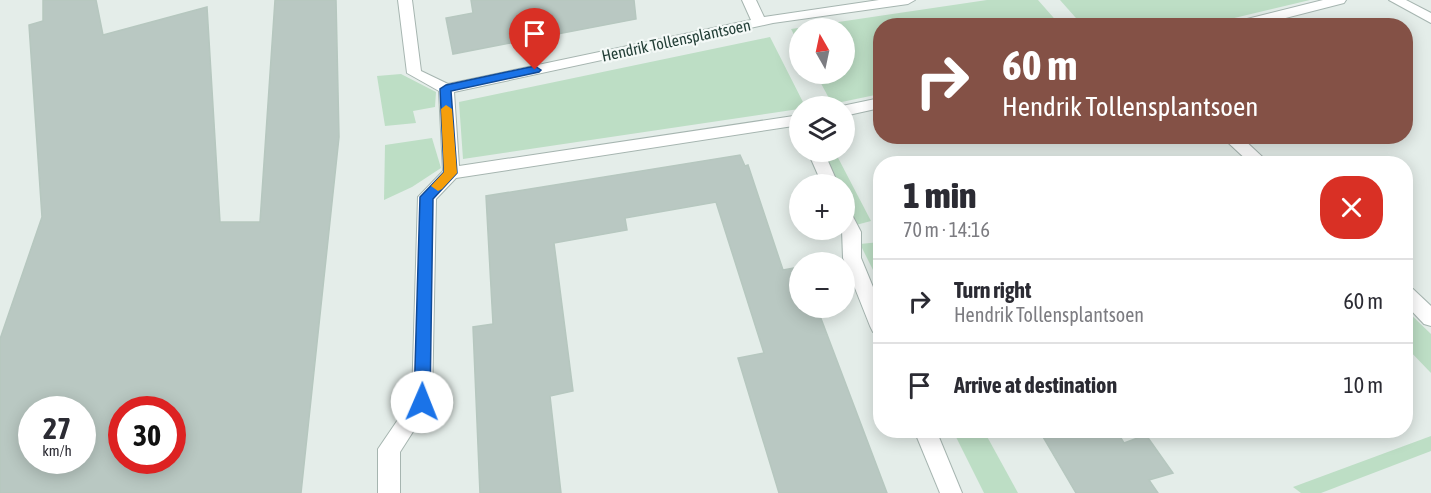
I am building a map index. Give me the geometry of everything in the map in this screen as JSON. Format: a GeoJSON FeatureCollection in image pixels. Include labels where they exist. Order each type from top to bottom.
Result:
{"type":"FeatureCollection","features":[{"type":"Feature","properties":{"kind":"street"},"geometry":{"type":"LineString","coordinates":[[405,0],[414,73],[446,89],[451,173]]}},
{"type":"Feature","properties":{"kind":"street"},"geometry":{"type":"LineString","coordinates":[[748,0],[759,22]]}},
{"type":"Feature","properties":{"kind":"street","name":"Hendrik Tollensplantsoen"},"geometry":{"type":"LineString","coordinates":[[446,89],[759,22],[909,0]]}},
{"type":"Feature","properties":{"kind":"street"},"geometry":{"type":"LineString","coordinates":[[1268,18],[1339,0]]}},
{"type":"Feature","properties":{"kind":"street"},"geometry":{"type":"LineString","coordinates":[[1396,0],[1431,19]]}},
{"type":"Feature","properties":{"kind":"street"},"geometry":{"type":"LineString","coordinates":[[855,109],[873,105]]}},
{"type":"Feature","properties":{"kind":"street"},"geometry":{"type":"LineString","coordinates":[[389,493],[389,449],[422,402],[427,197],[451,173],[789,122]]}},
{"type":"Feature","properties":{"kind":"street"},"geometry":{"type":"LineString","coordinates":[[1238,144],[1253,156]]}},
{"type":"Feature","properties":{"kind":"street"},"geometry":{"type":"LineString","coordinates":[[852,240],[852,258],[873,309]]}},
{"type":"Feature","properties":{"kind":"street"},"geometry":{"type":"LineString","coordinates":[[1413,301],[1431,318]]}},
{"type":"Feature","properties":{"kind":"street"},"geometry":{"type":"LineString","coordinates":[[928,438],[951,493]]}},
{"type":"Feature","properties":{"kind":"green space"},"geometry":{"type":"Polygon","coordinates":[[[987,0],[1038,0],[1054,18],[873,18],[873,95],[855,99],[855,96],[828,96],[821,84],[855,84],[855,20],[987,0]]]}},
{"type":"Feature","properties":{"kind":"green space"},"geometry":{"type":"Polygon","coordinates":[[[1060,0],[1310,0],[1234,18],[1076,18],[1060,0]]]}},
{"type":"Feature","properties":{"kind":"green space"},"geometry":{"type":"Polygon","coordinates":[[[770,37],[789,74],[789,84],[794,84],[800,96],[789,96],[789,110],[463,159],[459,102],[770,37]]]}},
{"type":"Feature","properties":{"kind":"green space"},"geometry":{"type":"Polygon","coordinates":[[[401,74],[436,92],[435,107],[413,111],[416,123],[385,126],[377,76],[401,74]]]}},
{"type":"Feature","properties":{"kind":"green space"},"geometry":{"type":"Polygon","coordinates":[[[432,138],[441,168],[412,187],[384,200],[385,145],[432,138]]]}},
{"type":"Feature","properties":{"kind":"green space"},"geometry":{"type":"Polygon","coordinates":[[[828,162],[840,162],[846,174],[833,174],[828,162]]]}},
{"type":"Feature","properties":{"kind":"green space"},"geometry":{"type":"Polygon","coordinates":[[[855,190],[871,221],[856,225],[855,223],[855,190]]]}},
{"type":"Feature","properties":{"kind":"green space"},"geometry":{"type":"Polygon","coordinates":[[[873,243],[873,270],[860,244],[873,243]]]}},
{"type":"Feature","properties":{"kind":"green space"},"geometry":{"type":"Polygon","coordinates":[[[1413,317],[1431,334],[1431,373],[1413,354],[1413,317]]]}},
{"type":"Feature","properties":{"kind":"green space"},"geometry":{"type":"Polygon","coordinates":[[[1431,436],[1431,451],[1321,493],[1301,493],[1293,487],[1431,436]]]}},
{"type":"Feature","properties":{"kind":"green space"},"geometry":{"type":"Polygon","coordinates":[[[956,438],[988,438],[1018,493],[984,493],[956,438]]]}},
{"type":"Feature","properties":{"kind":"building"},"geometry":{"type":"Polygon","coordinates":[[[43,0],[96,0],[103,35],[207,7],[220,222],[260,222],[275,0],[336,0],[339,137],[301,493],[0,493],[0,339],[42,217],[29,25],[43,21],[43,0]]]}},
{"type":"Feature","properties":{"kind":"building"},"geometry":{"type":"Polygon","coordinates":[[[471,0],[634,0],[636,19],[453,54],[446,18],[473,13],[471,0]]]}},
{"type":"Feature","properties":{"kind":"building"},"geometry":{"type":"Polygon","coordinates":[[[740,155],[745,166],[748,165],[783,270],[789,269],[789,318],[821,318],[887,493],[779,493],[738,358],[764,353],[716,202],[625,218],[627,230],[554,243],[573,391],[550,396],[561,493],[480,493],[473,327],[493,324],[486,196],[740,155]]]}},
{"type":"Feature","properties":{"kind":"building"},"geometry":{"type":"Polygon","coordinates":[[[1044,438],[1121,438],[1124,443],[1138,438],[1148,438],[1173,473],[1149,480],[1158,493],[1076,493],[1044,438]]]}},
{"type":"Feature","properties":{"kind":"slow traffic"},"geometry":{"type":"LineString","coordinates":[[438,186],[451,173],[446,109]]}},
{"type":"Feature","properties":{"kind":"route"},"geometry":{"type":"LineString","coordinates":[[422,402],[427,197],[451,173],[446,89],[535,70]]}}]}
